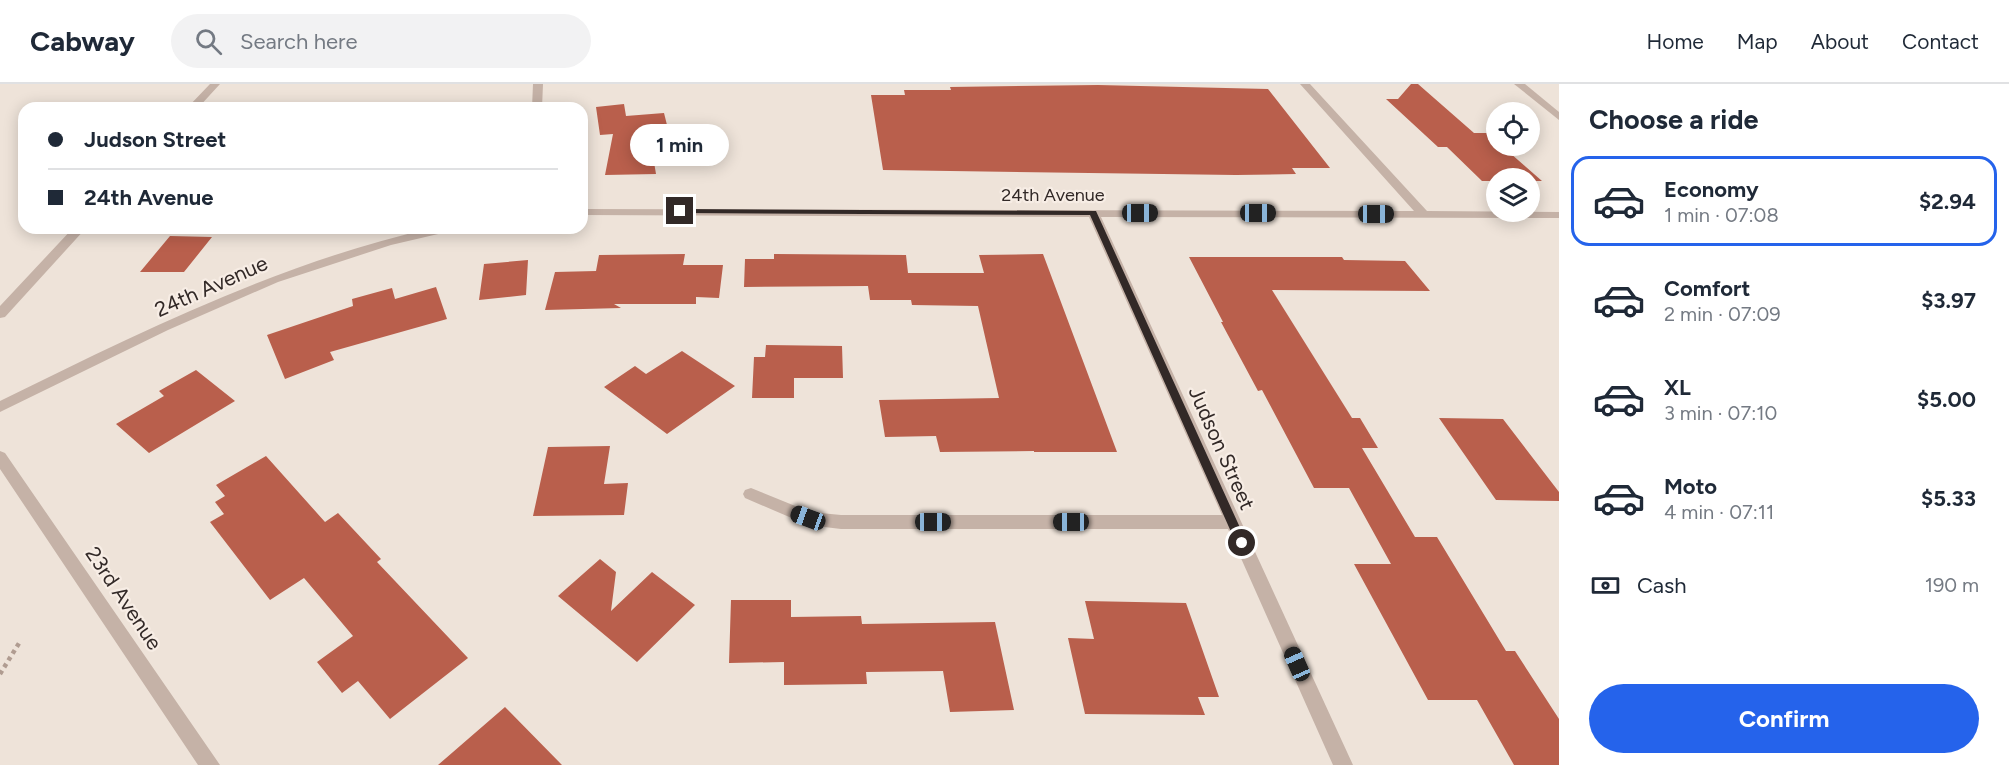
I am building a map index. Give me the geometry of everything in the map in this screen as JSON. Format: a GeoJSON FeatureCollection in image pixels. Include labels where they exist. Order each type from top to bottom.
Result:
{"type":"FeatureCollection","features":[{"type":"Feature","properties":{"kind":"street"},"geometry":{"type":"LineString","coordinates":[[198,102],[215,84]]}},
{"type":"Feature","properties":{"kind":"street"},"geometry":{"type":"LineString","coordinates":[[537,102],[538,84]]}},
{"type":"Feature","properties":{"kind":"street"},"geometry":{"type":"LineString","coordinates":[[1305,84],[1424,214]]}},
{"type":"Feature","properties":{"kind":"street"},"geometry":{"type":"LineString","coordinates":[[1519,84],[1559,117]]}},
{"type":"Feature","properties":{"kind":"street","name":"24th Avenue"},"geometry":{"type":"LineString","coordinates":[[588,212],[1559,215]]}},
{"type":"Feature","properties":{"kind":"street","name":"Judson Street"},"geometry":{"type":"LineString","coordinates":[[1093,213],[1343,765]]}},
{"type":"Feature","properties":{"kind":"street"},"geometry":{"type":"LineString","coordinates":[[0,314],[74,234]]}},
{"type":"Feature","properties":{"kind":"street","name":"24th Avenue"},"geometry":{"type":"LineString","coordinates":[[0,406],[238,293],[296,269],[360,248],[421,234]]}},
{"type":"Feature","properties":{"kind":"street","name":"23rd Avenue"},"geometry":{"type":"LineString","coordinates":[[0,457],[210,765]]}},
{"type":"Feature","properties":{"kind":"street"},"geometry":{"type":"LineString","coordinates":[[752,494],[775,506],[808,518],[841,522],[1232,522]]}},
{"type":"Feature","properties":{"kind":"path"},"geometry":{"type":"LineString","coordinates":[[0,674],[21,640]]}},
{"type":"Feature","properties":{"kind":"building"},"geometry":{"type":"Polygon","coordinates":[[[1411,84],[1418,84],[1474,133],[1486,133],[1486,156],[1513,156],[1527,168],[1486,168],[1486,181],[1482,181],[1447,147],[1438,147],[1386,99],[1398,99],[1411,84]]]}},
{"type":"Feature","properties":{"kind":"building"},"geometry":{"type":"Polygon","coordinates":[[[1098,85],[1268,89],[1330,168],[1292,168],[1296,174],[1236,175],[883,170],[871,95],[905,95],[904,90],[951,90],[950,87],[1098,85]]]}},
{"type":"Feature","properties":{"kind":"building"},"geometry":{"type":"Polygon","coordinates":[[[624,104],[626,116],[664,113],[668,129],[663,159],[654,162],[656,174],[605,175],[613,134],[600,135],[596,107],[624,104]]]}},
{"type":"Feature","properties":{"kind":"building"},"geometry":{"type":"Polygon","coordinates":[[[170,236],[212,237],[184,272],[140,272],[170,236]]]}},
{"type":"Feature","properties":{"kind":"building"},"geometry":{"type":"Polygon","coordinates":[[[685,254],[683,265],[723,265],[719,298],[696,297],[696,304],[614,304],[621,308],[545,310],[555,272],[596,271],[599,255],[685,254]]]}},
{"type":"Feature","properties":{"kind":"building"},"geometry":{"type":"Polygon","coordinates":[[[774,254],[906,255],[908,273],[984,273],[979,255],[1043,254],[1117,452],[940,452],[936,436],[885,437],[879,400],[999,398],[978,306],[912,305],[911,300],[870,300],[868,286],[744,287],[745,259],[774,259],[774,254]]]}},
{"type":"Feature","properties":{"kind":"building"},"geometry":{"type":"Polygon","coordinates":[[[1189,257],[1342,257],[1344,260],[1405,261],[1430,291],[1272,290],[1352,418],[1360,418],[1378,448],[1362,448],[1415,537],[1437,537],[1506,651],[1515,651],[1559,719],[1559,765],[1514,765],[1477,700],[1428,700],[1354,564],[1391,564],[1349,488],[1314,488],[1262,390],[1258,391],[1189,257]]]}},
{"type":"Feature","properties":{"kind":"building"},"geometry":{"type":"Polygon","coordinates":[[[528,260],[526,295],[479,300],[484,264],[528,260]]]}},
{"type":"Feature","properties":{"kind":"building"},"geometry":{"type":"Polygon","coordinates":[[[436,287],[447,319],[330,352],[334,360],[285,379],[267,335],[353,306],[352,299],[392,288],[395,299],[436,287]]]}},
{"type":"Feature","properties":{"kind":"building"},"geometry":{"type":"Polygon","coordinates":[[[766,345],[842,346],[843,378],[794,378],[794,398],[752,398],[754,357],[765,357],[766,345]]]}},
{"type":"Feature","properties":{"kind":"building"},"geometry":{"type":"Polygon","coordinates":[[[682,351],[735,386],[667,434],[604,387],[635,366],[646,374],[682,351]]]}},
{"type":"Feature","properties":{"kind":"building"},"geometry":{"type":"Polygon","coordinates":[[[196,370],[235,401],[149,453],[116,424],[164,396],[159,391],[196,370]]]}},
{"type":"Feature","properties":{"kind":"building"},"geometry":{"type":"Polygon","coordinates":[[[1439,418],[1503,419],[1559,492],[1559,501],[1496,500],[1439,418]]]}},
{"type":"Feature","properties":{"kind":"building"},"geometry":{"type":"Polygon","coordinates":[[[610,446],[604,484],[628,483],[624,515],[533,516],[548,447],[610,446]]]}},
{"type":"Feature","properties":{"kind":"building"},"geometry":{"type":"Polygon","coordinates":[[[266,456],[325,522],[338,513],[381,559],[377,562],[468,658],[390,719],[358,681],[342,693],[317,662],[353,636],[304,578],[270,600],[210,522],[224,514],[215,502],[225,496],[216,485],[266,456]]]}},
{"type":"Feature","properties":{"kind":"building"},"geometry":{"type":"Polygon","coordinates":[[[600,559],[616,572],[611,611],[652,572],[695,605],[637,662],[558,596],[600,559]]]}},
{"type":"Feature","properties":{"kind":"building"},"geometry":{"type":"Polygon","coordinates":[[[731,600],[791,600],[791,617],[861,616],[862,624],[995,622],[1014,710],[950,712],[943,671],[866,672],[867,684],[784,685],[784,662],[729,663],[731,600]]]}},
{"type":"Feature","properties":{"kind":"building"},"geometry":{"type":"Polygon","coordinates":[[[1085,601],[1186,603],[1219,697],[1198,697],[1205,715],[1085,714],[1068,638],[1094,639],[1085,601]]]}},
{"type":"Feature","properties":{"kind":"building"},"geometry":{"type":"Polygon","coordinates":[[[505,707],[562,765],[438,765],[505,707]]]}},
{"type":"Feature","properties":{"kind":"route"},"geometry":{"type":"LineString","coordinates":[[680,211],[1093,213],[1242,543]]}}]}
